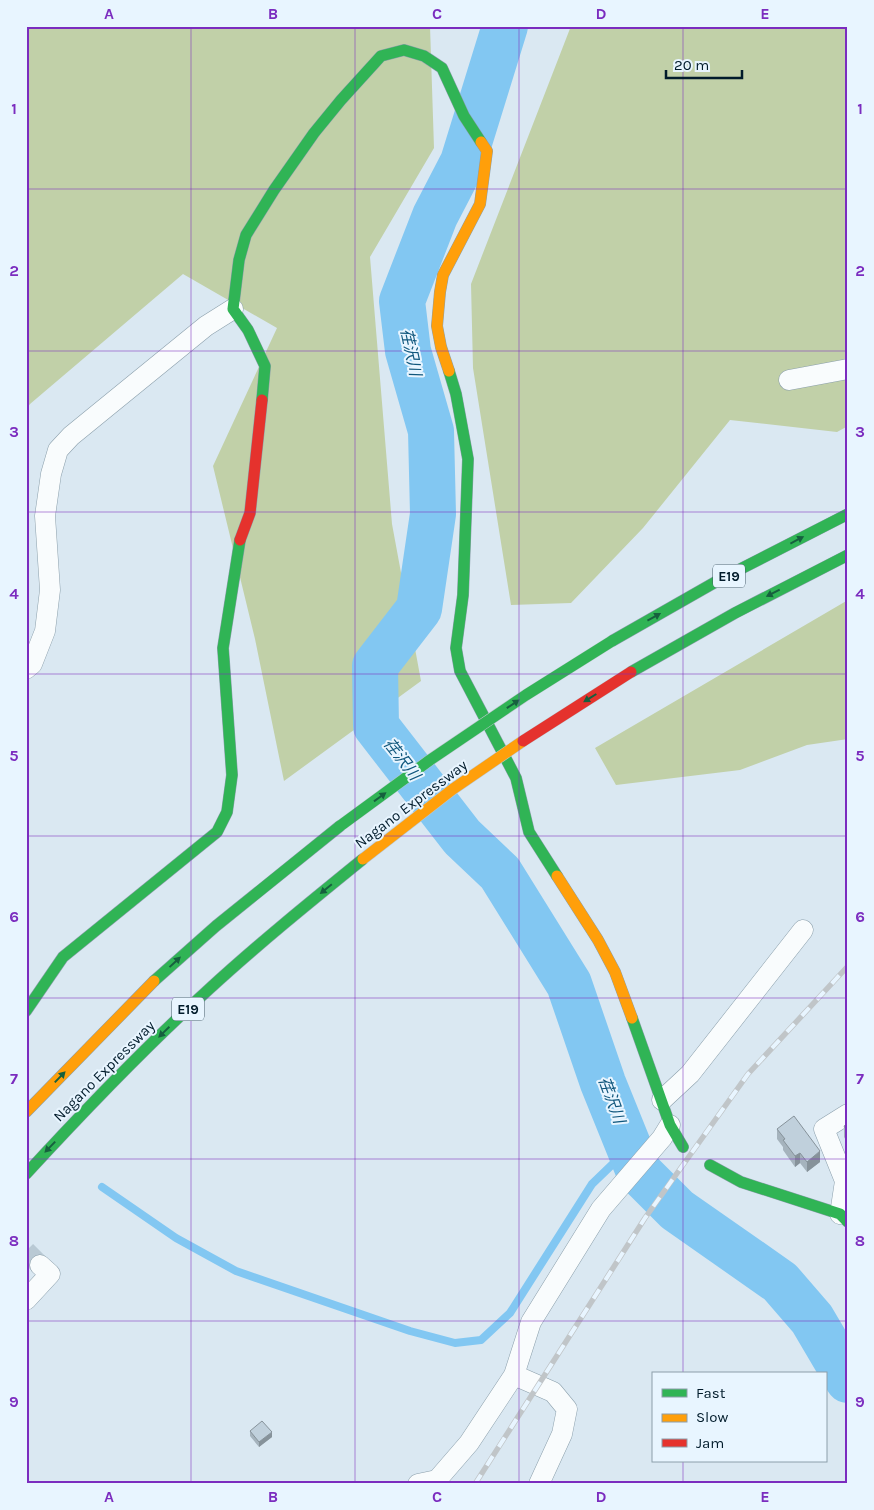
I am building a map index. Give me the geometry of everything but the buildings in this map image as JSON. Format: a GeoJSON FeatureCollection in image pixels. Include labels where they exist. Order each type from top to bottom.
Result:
{"type":"FeatureCollection","features":[{"type":"Feature","properties":{"kind":"main road"},"geometry":{"type":"LineString","coordinates":[[26,1011],[63,957],[217,832],[227,812],[232,775],[223,648],[238,545],[250,513],[264,366],[248,330],[233,309],[238,260],[246,235],[274,190],[314,133],[381,56],[404,50],[424,56],[442,68],[464,116],[487,151],[480,204],[444,275],[440,292],[437,326],[441,346],[456,394],[468,459],[463,595],[456,648],[460,671],[516,778],[528,832],[598,940],[614,972],[662,1100],[666,1131],[683,1147]]}},
{"type":"Feature","properties":{"kind":"main road","name":"Nagano Expressway"},"geometry":{"type":"LineString","coordinates":[[26,1112],[96,1038],[176,962],[259,890],[340,826],[430,760],[494,716],[612,641],[719,580],[848,514]]}},
{"type":"Feature","properties":{"kind":"main road","name":"Nagano Expressway"},"geometry":{"type":"LineString","coordinates":[[26,1174],[124,1070],[206,992],[286,922],[453,789],[543,728],[631,672],[735,613],[848,555]]}},
{"type":"Feature","properties":{"kind":"main road"},"geometry":{"type":"LineString","coordinates":[[710,1165],[741,1182],[844,1218]]}},
{"type":"Feature","properties":{"kind":"street"},"geometry":{"type":"LineString","coordinates":[[26,669],[32,664],[45,631],[50,590],[45,516],[50,474],[58,450],[71,436],[131,386],[206,326],[233,309]]}},
{"type":"Feature","properties":{"kind":"street"},"geometry":{"type":"LineString","coordinates":[[789,380],[848,369]]}},
{"type":"Feature","properties":{"kind":"street"},"geometry":{"type":"LineString","coordinates":[[662,1100],[690,1074],[803,930]]}},
{"type":"Feature","properties":{"kind":"street"},"geometry":{"type":"LineString","coordinates":[[844,1218],[845,1181],[824,1129],[848,1114]]}},
{"type":"Feature","properties":{"kind":"street"},"geometry":{"type":"LineString","coordinates":[[418,1484],[437,1480],[469,1443],[514,1375],[531,1322],[600,1209],[666,1131]]}},
{"type":"Feature","properties":{"kind":"street"},"geometry":{"type":"LineString","coordinates":[[26,1300],[50,1274],[40,1265]]}},
{"type":"Feature","properties":{"kind":"street"},"geometry":{"type":"LineString","coordinates":[[514,1375],[553,1392],[567,1408],[562,1434],[539,1484]]}},
{"type":"Feature","properties":{"kind":"green space"},"geometry":{"type":"Polygon","coordinates":[[[26,26],[430,26],[434,148],[370,257],[392,524],[421,681],[284,781],[255,639],[213,466],[277,328],[183,274],[30,404],[26,410],[26,26]]]}},
{"type":"Feature","properties":{"kind":"green space"},"geometry":{"type":"Polygon","coordinates":[[[571,26],[848,26],[848,426],[837,432],[730,420],[643,528],[571,603],[511,605],[473,368],[471,284],[571,26]]]}},
{"type":"Feature","properties":{"kind":"green space"},"geometry":{"type":"Polygon","coordinates":[[[848,600],[848,739],[807,745],[740,770],[616,785],[595,748],[848,600]]]}},
{"type":"Feature","properties":{"kind":"waterway","name":"荏沢川"},"geometry":{"type":"LineString","coordinates":[[505,26],[463,162],[435,216],[402,301],[408,351],[431,431],[433,514],[419,609],[375,666],[376,726],[462,837],[500,873],[569,984],[603,1083],[639,1172],[677,1210],[780,1282],[812,1319],[848,1380]]}},
{"type":"Feature","properties":{"kind":"waterway"},"geometry":{"type":"LineString","coordinates":[[102,1187],[176,1238],[236,1271],[410,1331],[455,1343],[481,1340],[510,1313],[592,1184],[619,1158],[631,1152]]}},
{"type":"Feature","properties":{"kind":"tunnel"},"geometry":{"type":"LineString","coordinates":[[26,1251],[40,1265]]}},
{"type":"Feature","properties":{"kind":"railway"},"geometry":{"type":"LineString","coordinates":[[475,1484],[645,1218],[748,1074],[848,966]]}},
{"type":"Feature","properties":{"kind":"traffic: fast"},"geometry":{"type":"LineString","coordinates":[[262,400],[265,366],[248,330],[233,309],[239,260],[246,235],[274,190],[314,133],[341,100],[381,56],[404,50],[424,56],[442,68],[464,116],[481,142]]}},
{"type":"Feature","properties":{"kind":"traffic: fast"},"geometry":{"type":"LineString","coordinates":[[449,371],[456,394],[468,459],[463,595],[456,648],[460,671],[516,778],[529,832],[557,876]]}},
{"type":"Feature","properties":{"kind":"traffic: fast"},"geometry":{"type":"LineString","coordinates":[[612,641],[719,580],[848,514]]}},
{"type":"Feature","properties":{"kind":"traffic: fast"},"geometry":{"type":"LineString","coordinates":[[26,1011],[63,957],[217,832],[227,812],[232,775],[223,648],[240,540]]}},
{"type":"Feature","properties":{"kind":"traffic: fast"},"geometry":{"type":"LineString","coordinates":[[631,672],[735,613],[848,555]]}},
{"type":"Feature","properties":{"kind":"traffic: fast"},"geometry":{"type":"LineString","coordinates":[[340,826],[430,760],[526,695],[612,641]]}},
{"type":"Feature","properties":{"kind":"traffic: fast"},"geometry":{"type":"LineString","coordinates":[[154,981],[216,926],[340,826]]}},
{"type":"Feature","properties":{"kind":"traffic: fast"},"geometry":{"type":"LineString","coordinates":[[26,1174],[114,1081],[183,1013],[264,940],[363,859]]}},
{"type":"Feature","properties":{"kind":"traffic: fast"},"geometry":{"type":"LineString","coordinates":[[632,1018],[670,1125],[683,1147]]}},
{"type":"Feature","properties":{"kind":"traffic: fast"},"geometry":{"type":"LineString","coordinates":[[710,1165],[741,1182],[840,1214],[848,1222]]}},
{"type":"Feature","properties":{"kind":"traffic: slow"},"geometry":{"type":"LineString","coordinates":[[449,371],[441,347],[437,326],[440,292],[443,275],[480,204],[487,151],[481,142]]}},
{"type":"Feature","properties":{"kind":"traffic: slow"},"geometry":{"type":"LineString","coordinates":[[363,859],[453,789],[523,741]]}},
{"type":"Feature","properties":{"kind":"traffic: slow"},"geometry":{"type":"LineString","coordinates":[[557,876],[598,940],[615,972],[632,1018]]}},
{"type":"Feature","properties":{"kind":"traffic: slow"},"geometry":{"type":"LineString","coordinates":[[26,1112],[154,981]]}},
{"type":"Feature","properties":{"kind":"traffic: jam"},"geometry":{"type":"LineString","coordinates":[[240,540],[250,513],[262,400]]}},
{"type":"Feature","properties":{"kind":"traffic: jam"},"geometry":{"type":"LineString","coordinates":[[523,741],[631,672]]}}]}
